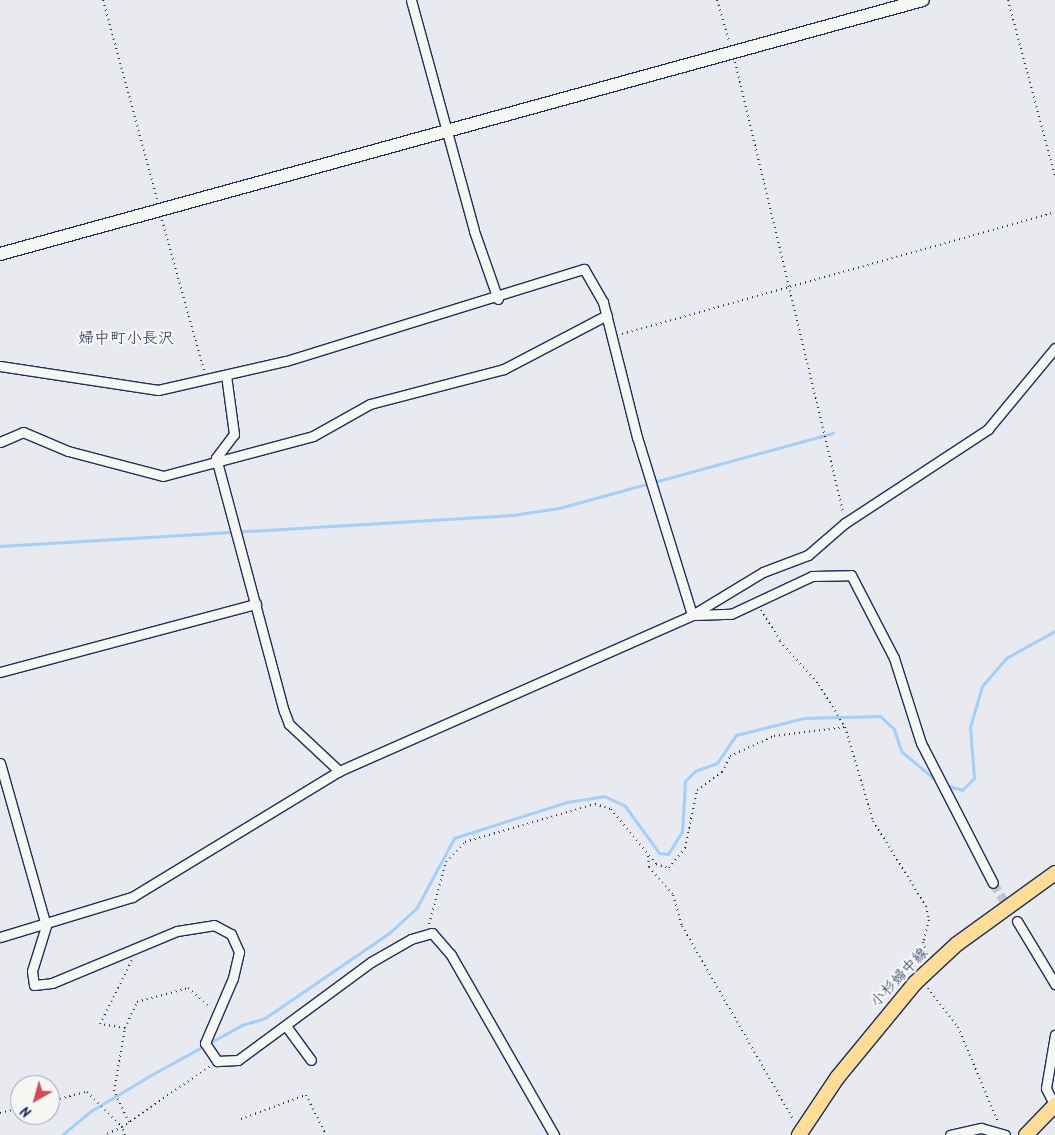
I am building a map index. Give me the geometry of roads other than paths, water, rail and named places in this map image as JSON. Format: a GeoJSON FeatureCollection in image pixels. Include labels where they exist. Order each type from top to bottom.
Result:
{"type":"FeatureCollection","features":[{"type":"Feature","properties":{"kind":"main road","name":"小杉婦中線"},"geometry":{"type":"LineString","coordinates":[[800,1133],[842,1071],[920,979],[957,944],[1055,873]]}},
{"type":"Feature","properties":{"kind":"main road"},"geometry":{"type":"LineString","coordinates":[[1026,1135],[1055,1105]]}},
{"type":"Feature","properties":{"kind":"street"},"geometry":{"type":"LineString","coordinates":[[411,0],[474,231],[498,298]]}},
{"type":"Feature","properties":{"kind":"street"},"geometry":{"type":"LineString","coordinates":[[0,254],[732,50],[923,0]]}},
{"type":"Feature","properties":{"kind":"street"},"geometry":{"type":"LineString","coordinates":[[0,366],[158,390],[226,375],[498,298],[584,269],[606,315],[636,437],[692,615]]}},
{"type":"Feature","properties":{"kind":"street"},"geometry":{"type":"LineString","coordinates":[[0,442],[23,432],[68,451],[163,476],[216,458],[312,436],[370,404],[504,369],[606,315]]}},
{"type":"Feature","properties":{"kind":"street"},"geometry":{"type":"LineString","coordinates":[[0,937],[46,926],[132,897],[339,771],[692,615],[763,572],[808,556],[845,523],[935,468],[988,428],[1055,348]]}},
{"type":"Feature","properties":{"kind":"street"},"geometry":{"type":"LineString","coordinates":[[216,458],[234,434],[226,375]]}},
{"type":"Feature","properties":{"kind":"street"},"geometry":{"type":"LineString","coordinates":[[216,458],[289,724],[339,771]]}},
{"type":"Feature","properties":{"kind":"street"},"geometry":{"type":"LineString","coordinates":[[692,615],[724,616],[812,576],[851,575],[875,615],[921,744],[951,796],[993,883]]}},
{"type":"Feature","properties":{"kind":"street"},"geometry":{"type":"LineString","coordinates":[[0,672],[256,604]]}},
{"type":"Feature","properties":{"kind":"street"},"geometry":{"type":"LineString","coordinates":[[0,763],[46,926],[32,971],[34,985],[52,983],[141,945],[202,926],[214,925],[231,934],[239,952],[233,978],[205,1043],[217,1061],[238,1060],[371,962],[411,939],[432,934],[451,955],[554,1135]]}},
{"type":"Feature","properties":{"kind":"street"},"geometry":{"type":"LineString","coordinates":[[1017,921],[1055,984]]}},
{"type":"Feature","properties":{"kind":"street"},"geometry":{"type":"LineString","coordinates":[[286,1026],[311,1060]]}},
{"type":"Feature","properties":{"kind":"street"},"geometry":{"type":"LineString","coordinates":[[1055,1035],[1046,1088],[1055,1105]]}},
{"type":"Feature","properties":{"kind":"street"},"geometry":{"type":"LineString","coordinates":[[950,1135],[981,1128],[1003,1133]]}},
{"type":"Feature","properties":{"kind":"waterway"},"geometry":{"type":"LineString","coordinates":[[0,546],[513,515],[559,508],[833,433]]}},
{"type":"Feature","properties":{"kind":"waterway"},"geometry":{"type":"LineString","coordinates":[[945,785],[962,790],[974,778],[970,727],[982,686],[1006,658],[1055,631]]}},
{"type":"Feature","properties":{"kind":"waterway"},"geometry":{"type":"LineString","coordinates":[[62,1135],[91,1111],[151,1075],[242,1025],[265,1018],[389,933],[416,909],[454,838],[567,802],[604,796],[625,806],[659,853],[668,854],[682,832],[685,781],[695,771],[717,763],[736,735],[804,718],[880,716],[894,729],[901,751],[939,783]]}},
{"type":"Feature","properties":{"kind":"tunnel"},"geometry":{"type":"LineString","coordinates":[[993,883],[1017,921]]}},
{"type":"Feature","properties":{"kind":"district","name":"婦中町小長沢"},"geometry":{"type":"Point","coordinates":[126,339]}}]}
